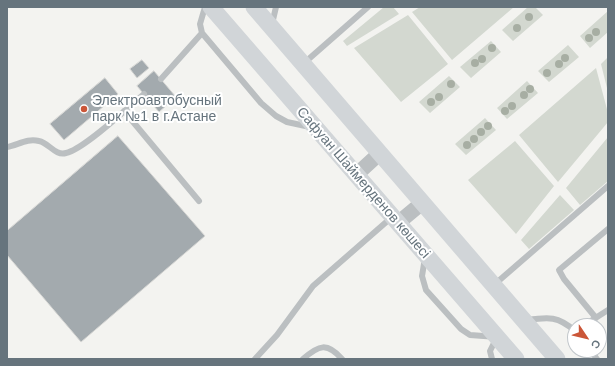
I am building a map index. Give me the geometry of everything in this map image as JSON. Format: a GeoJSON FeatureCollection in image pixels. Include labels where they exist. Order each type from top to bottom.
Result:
{"type":"FeatureCollection","features":[{"type":"Feature","properties":{"kind":"main road","name":"Сафуан Шаймерденов көшесі"},"geometry":{"type":"LineString","coordinates":[[210,7],[516,359]]}},
{"type":"Feature","properties":{"kind":"main road"},"geometry":{"type":"LineString","coordinates":[[254,7],[557,359]]}},
{"type":"Feature","properties":{"kind":"street"},"geometry":{"type":"LineString","coordinates":[[356,175],[380,153]]}},
{"type":"Feature","properties":{"kind":"street"},"geometry":{"type":"LineString","coordinates":[[395,220],[422,203]]}},
{"type":"Feature","properties":{"kind":"lane"},"geometry":{"type":"LineString","coordinates":[[205,7],[200,24],[202,33],[261,103],[276,116],[287,122],[316,129]]}},
{"type":"Feature","properties":{"kind":"lane"},"geometry":{"type":"LineString","coordinates":[[271,27],[276,7]]}},
{"type":"Feature","properties":{"kind":"lane"},"geometry":{"type":"LineString","coordinates":[[303,64],[368,7]]}},
{"type":"Feature","properties":{"kind":"lane"},"geometry":{"type":"LineString","coordinates":[[161,79],[202,33]]}},
{"type":"Feature","properties":{"kind":"lane"},"geometry":{"type":"LineString","coordinates":[[7,147],[24,140],[40,141],[56,152],[66,154],[82,145],[144,94]]}},
{"type":"Feature","properties":{"kind":"lane"},"geometry":{"type":"LineString","coordinates":[[124,111],[199,201]]}},
{"type":"Feature","properties":{"kind":"lane"},"geometry":{"type":"LineString","coordinates":[[493,285],[608,186]]}},
{"type":"Feature","properties":{"kind":"lane"},"geometry":{"type":"LineString","coordinates":[[255,359],[277,335],[313,286],[395,220]]}},
{"type":"Feature","properties":{"kind":"lane"},"geometry":{"type":"LineString","coordinates":[[608,229],[559,270],[564,279],[596,318],[608,310]]}},
{"type":"Feature","properties":{"kind":"lane"},"geometry":{"type":"LineString","coordinates":[[425,255],[422,276],[426,290],[460,329],[470,335],[497,338],[490,351],[492,359]]}},
{"type":"Feature","properties":{"kind":"lane"},"geometry":{"type":"LineString","coordinates":[[524,320],[546,317],[557,319],[567,326]]}},
{"type":"Feature","properties":{"kind":"lane"},"geometry":{"type":"LineString","coordinates":[[303,359],[315,349],[324,348],[334,350],[342,359]]}},
{"type":"Feature","properties":{"kind":"shaded area"},"geometry":{"type":"Polygon","coordinates":[[[384,7],[393,7],[399,14],[347,46],[343,41],[384,7]]]}},
{"type":"Feature","properties":{"kind":"shaded area"},"geometry":{"type":"Polygon","coordinates":[[[420,7],[514,7],[452,60],[412,12],[420,7]]]}},
{"type":"Feature","properties":{"kind":"shaded area"},"geometry":{"type":"Polygon","coordinates":[[[528,7],[535,7],[543,15],[513,41],[502,30],[528,7]]]}},
{"type":"Feature","properties":{"kind":"shaded area"},"geometry":{"type":"Polygon","coordinates":[[[608,11],[608,32],[590,48],[580,36],[608,11]]]}},
{"type":"Feature","properties":{"kind":"shaded area"},"geometry":{"type":"Polygon","coordinates":[[[408,15],[448,64],[401,102],[354,48],[408,15]]]}},
{"type":"Feature","properties":{"kind":"shaded area"},"geometry":{"type":"Polygon","coordinates":[[[491,41],[501,52],[471,78],[460,67],[491,41]]]}},
{"type":"Feature","properties":{"kind":"shaded area"},"geometry":{"type":"Polygon","coordinates":[[[568,45],[579,57],[549,82],[538,71],[568,45]]]}},
{"type":"Feature","properties":{"kind":"shaded area"},"geometry":{"type":"Polygon","coordinates":[[[608,57],[608,92],[601,64],[608,57]]]}},
{"type":"Feature","properties":{"kind":"shaded area"},"geometry":{"type":"Polygon","coordinates":[[[596,68],[608,113],[608,122],[558,182],[519,135],[596,68]]]}},
{"type":"Feature","properties":{"kind":"shaded area"},"geometry":{"type":"Polygon","coordinates":[[[449,76],[460,87],[430,113],[419,102],[449,76]]]}},
{"type":"Feature","properties":{"kind":"shaded area"},"geometry":{"type":"Polygon","coordinates":[[[527,81],[538,93],[507,119],[497,108],[527,81]]]}},
{"type":"Feature","properties":{"kind":"shaded area"},"geometry":{"type":"Polygon","coordinates":[[[485,118],[496,130],[466,155],[455,144],[485,118]]]}},
{"type":"Feature","properties":{"kind":"shaded area"},"geometry":{"type":"Polygon","coordinates":[[[608,137],[608,181],[580,205],[566,188],[608,137]]]}},
{"type":"Feature","properties":{"kind":"shaded area"},"geometry":{"type":"Polygon","coordinates":[[[515,141],[554,186],[516,234],[468,180],[515,141]]]}},
{"type":"Feature","properties":{"kind":"shaded area"},"geometry":{"type":"Polygon","coordinates":[[[560,195],[574,210],[529,249],[521,240],[560,195]]]}},
{"type":"Feature","properties":{"kind":"building"},"geometry":{"type":"Polygon","coordinates":[[[142,60],[149,68],[137,78],[130,69],[142,60]]]}},
{"type":"Feature","properties":{"kind":"building"},"geometry":{"type":"Polygon","coordinates":[[[154,71],[176,97],[159,112],[137,86],[154,71]]]}},
{"type":"Feature","properties":{"kind":"building","name":"Электроавтобусный парк №1 в г.Астане"},"geometry":{"type":"Polygon","coordinates":[[[105,78],[118,94],[64,140],[50,124],[105,78]]]}},
{"type":"Feature","properties":{"kind":"building"},"geometry":{"type":"Polygon","coordinates":[[[118,136],[205,236],[81,342],[7,255],[7,231],[118,136]]]}},
{"type":"Feature","properties":{"kind":"place","name":"Электроавтобусный парк №1 в г.Астане"},"geometry":{"type":"Point","coordinates":[84,109]}}]}
